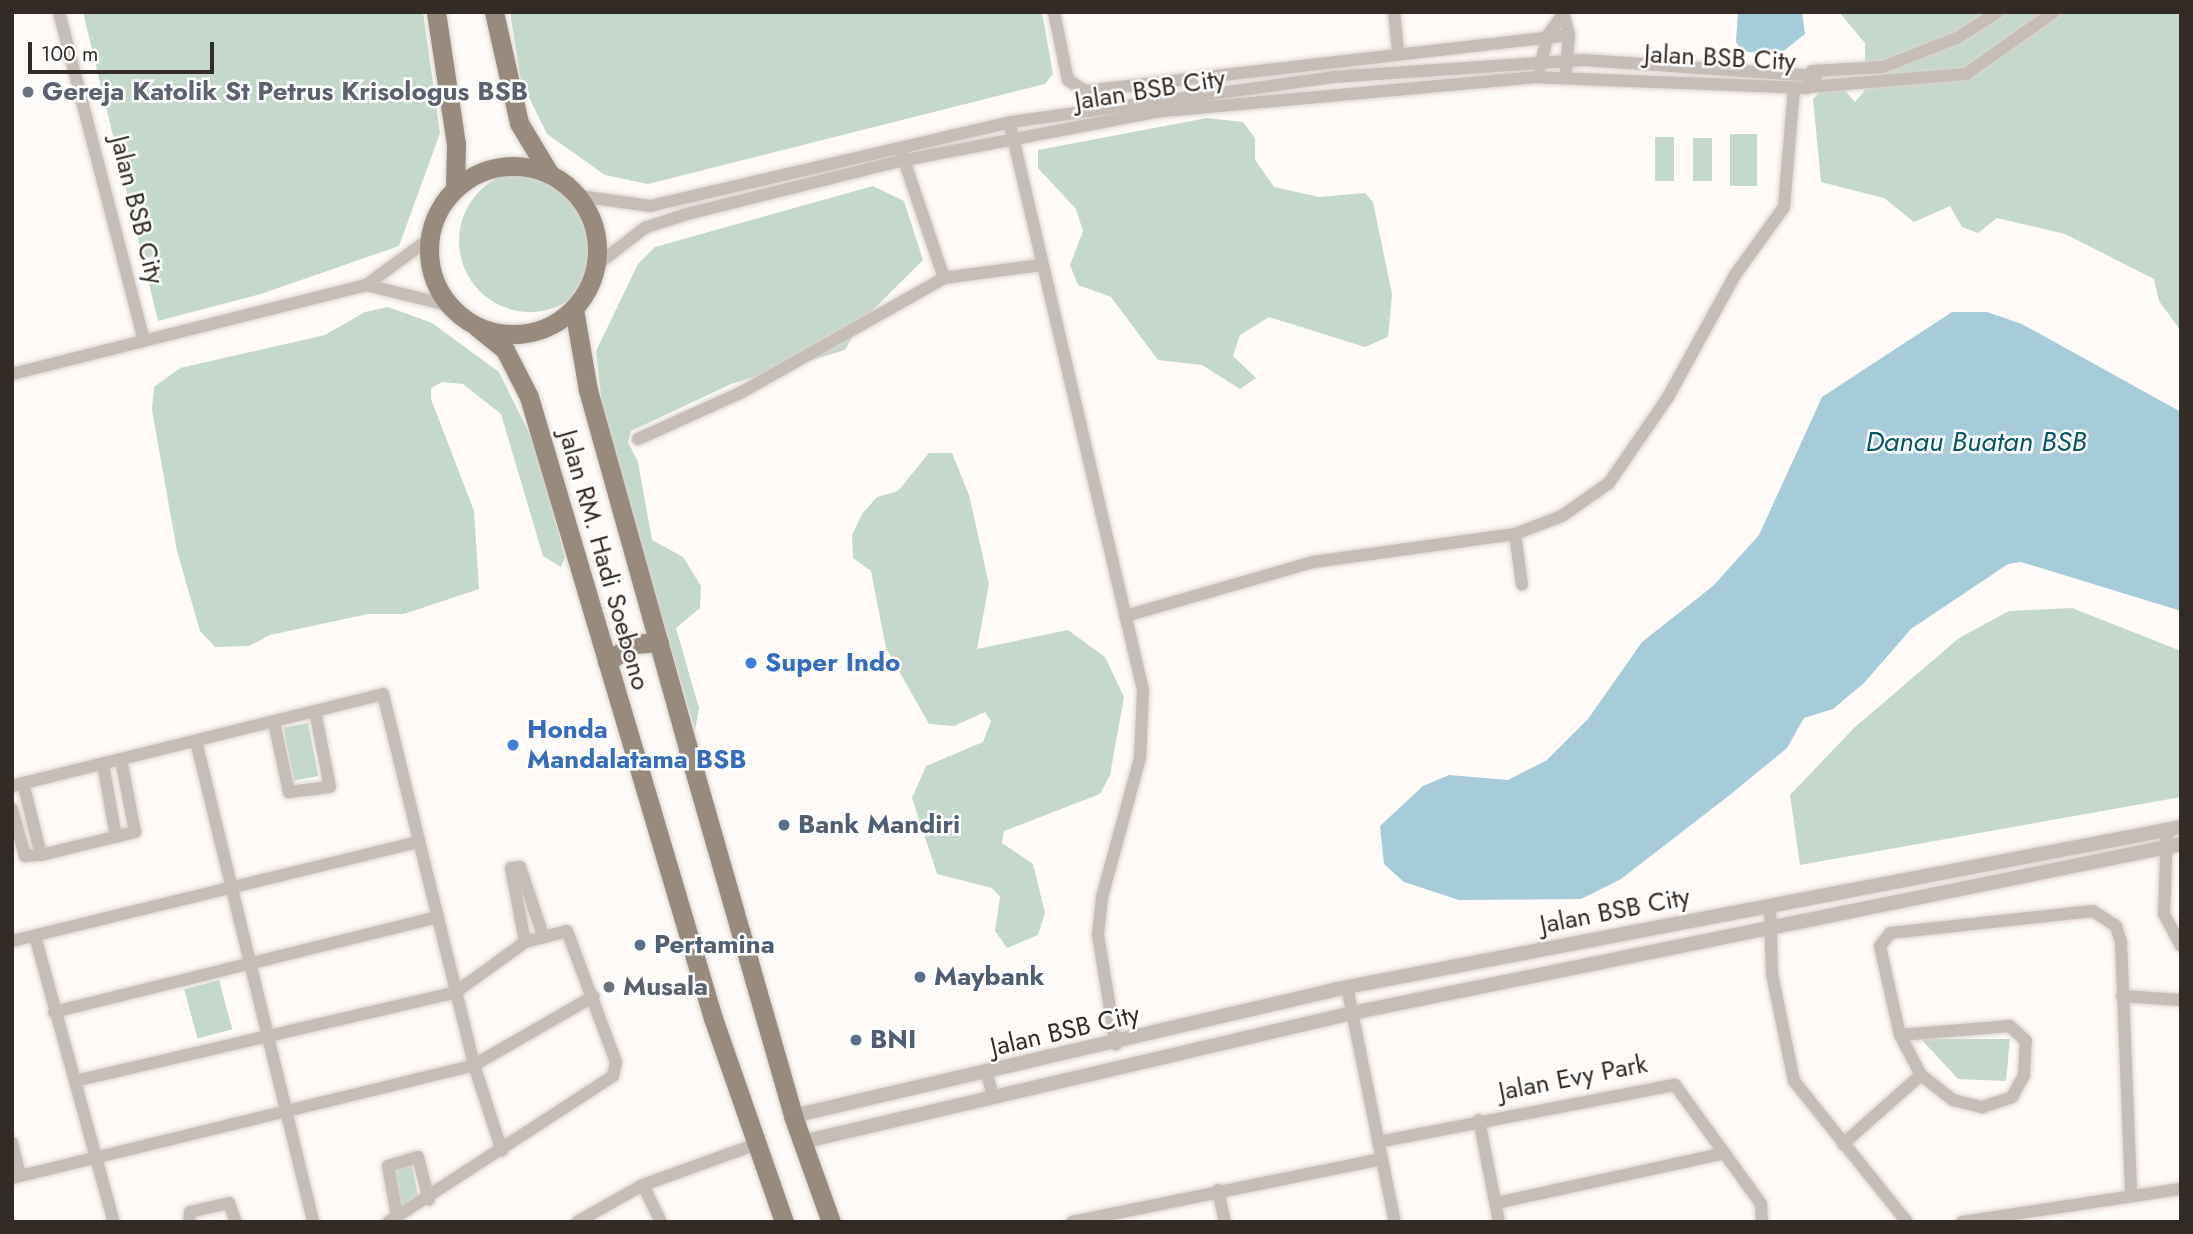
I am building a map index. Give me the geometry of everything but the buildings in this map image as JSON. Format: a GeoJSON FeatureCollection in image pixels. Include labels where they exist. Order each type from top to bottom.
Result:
{"type":"FeatureCollection","features":[{"type":"Feature","properties":{"kind":"main road"},"geometry":{"type":"LineString","coordinates":[[429,240],[455,189],[456,144],[436,12]]}},
{"type":"Feature","properties":{"kind":"main road"},"geometry":{"type":"LineString","coordinates":[[477,327],[528,333],[574,309],[597,264],[593,222],[579,196],[549,173],[519,123],[494,12]]}},
{"type":"Feature","properties":{"kind":"main road"},"geometry":{"type":"LineString","coordinates":[[455,189],[500,167],[549,173]]}},
{"type":"Feature","properties":{"kind":"main road","name":"Jalan RM. Hadi Soebono"},"geometry":{"type":"LineString","coordinates":[[429,240],[432,274],[452,306],[505,351],[529,397],[607,662],[757,1144],[784,1222]]}},
{"type":"Feature","properties":{"kind":"main road","name":"Jalan RM. Hadi Soebono"},"geometry":{"type":"LineString","coordinates":[[574,309],[578,351],[659,642],[793,1116],[831,1222]]}},
{"type":"Feature","properties":{"kind":"main road"},"geometry":{"type":"LineString","coordinates":[[607,662],[633,644],[659,642]]}},
{"type":"Feature","properties":{"kind":"street","name":"Jalan BSB City"},"geometry":{"type":"LineString","coordinates":[[59,12],[144,340]]}},
{"type":"Feature","properties":{"kind":"street"},"geometry":{"type":"LineString","coordinates":[[1054,12],[1068,80],[1085,91],[1398,51],[1569,35]]}},
{"type":"Feature","properties":{"kind":"street"},"geometry":{"type":"LineString","coordinates":[[1394,12],[1398,51]]}},
{"type":"Feature","properties":{"kind":"street"},"geometry":{"type":"LineString","coordinates":[[1812,71],[1883,67],[1957,38],[1998,12]]}},
{"type":"Feature","properties":{"kind":"street"},"geometry":{"type":"LineString","coordinates":[[1125,617],[1313,562],[1515,534],[1562,516],[1609,483],[1668,397],[1735,275],[1784,207],[1802,87],[1966,74],[2054,12]]}},
{"type":"Feature","properties":{"kind":"street"},"geometry":{"type":"LineString","coordinates":[[1537,77],[1548,35],[1563,13]]}},
{"type":"Feature","properties":{"kind":"street"},"geometry":{"type":"LineString","coordinates":[[1563,13],[1569,35],[1565,76]]}},
{"type":"Feature","properties":{"kind":"street","name":"Jalan BSB City"},"geometry":{"type":"LineString","coordinates":[[579,196],[650,206],[902,154],[1299,94],[1565,76],[1802,87],[1812,71],[1542,62],[1333,77],[1010,122],[902,154],[646,227],[597,264]]}},
{"type":"Feature","properties":{"kind":"street"},"geometry":{"type":"LineString","coordinates":[[1010,122],[1040,265],[1125,617],[1146,726],[1100,914],[1116,1045]]}},
{"type":"Feature","properties":{"kind":"street"},"geometry":{"type":"LineString","coordinates":[[902,154],[944,278]]}},
{"type":"Feature","properties":{"kind":"street"},"geometry":{"type":"LineString","coordinates":[[12,374],[366,285],[429,240]]}},
{"type":"Feature","properties":{"kind":"street"},"geometry":{"type":"LineString","coordinates":[[638,439],[717,405],[944,278],[1040,265]]}},
{"type":"Feature","properties":{"kind":"street"},"geometry":{"type":"LineString","coordinates":[[366,285],[452,306]]}},
{"type":"Feature","properties":{"kind":"street"},"geometry":{"type":"LineString","coordinates":[[1515,534],[1522,585]]}},
{"type":"Feature","properties":{"kind":"street"},"geometry":{"type":"LineString","coordinates":[[41,855],[18,785],[383,694],[474,1065],[502,1151]]}},
{"type":"Feature","properties":{"kind":"street"},"geometry":{"type":"LineString","coordinates":[[274,722],[289,792],[330,787],[314,711]]}},
{"type":"Feature","properties":{"kind":"street"},"geometry":{"type":"LineString","coordinates":[[196,741],[313,1222]]}},
{"type":"Feature","properties":{"kind":"street"},"geometry":{"type":"LineString","coordinates":[[12,808],[25,856],[41,855],[116,837],[136,828],[121,759]]}},
{"type":"Feature","properties":{"kind":"street"},"geometry":{"type":"LineString","coordinates":[[103,764],[116,837]]}},
{"type":"Feature","properties":{"kind":"street","name":"Jalan BSB City"},"geometry":{"type":"LineString","coordinates":[[793,1116],[1116,1045],[1346,987],[2174,828]]}},
{"type":"Feature","properties":{"kind":"street"},"geometry":{"type":"LineString","coordinates":[[2174,828],[2164,914],[2181,946]]}},
{"type":"Feature","properties":{"kind":"street"},"geometry":{"type":"LineString","coordinates":[[12,941],[419,842]]}},
{"type":"Feature","properties":{"kind":"street","name":"Jalan BSB City"},"geometry":{"type":"LineString","coordinates":[[802,1142],[1352,1013],[1771,925],[2174,845]]}},
{"type":"Feature","properties":{"kind":"street"},"geometry":{"type":"LineString","coordinates":[[525,942],[511,868],[520,867],[543,935]]}},
{"type":"Feature","properties":{"kind":"street"},"geometry":{"type":"LineString","coordinates":[[1770,906],[1787,1063],[1805,1098],[1908,1222]]}},
{"type":"Feature","properties":{"kind":"street"},"geometry":{"type":"LineString","coordinates":[[1900,1035],[2010,1026],[2026,1041],[2021,1087],[1998,1103],[1965,1106],[1921,1075],[1900,1035],[1880,946],[1904,928],[2092,911],[2116,926],[2131,1194]]}},
{"type":"Feature","properties":{"kind":"street"},"geometry":{"type":"LineString","coordinates":[[54,1012],[438,917]]}},
{"type":"Feature","properties":{"kind":"street"},"geometry":{"type":"LineString","coordinates":[[75,1081],[456,992],[525,942],[543,935],[570,933],[615,1062],[613,1076],[429,1200],[394,1221],[388,1166],[418,1157],[429,1200]]}},
{"type":"Feature","properties":{"kind":"street"},"geometry":{"type":"LineString","coordinates":[[35,936],[114,1222]]}},
{"type":"Feature","properties":{"kind":"street"},"geometry":{"type":"LineString","coordinates":[[1346,987],[1395,1222]]}},
{"type":"Feature","properties":{"kind":"street"},"geometry":{"type":"LineString","coordinates":[[12,1143],[16,1177],[97,1154],[474,1065],[594,996]]}},
{"type":"Feature","properties":{"kind":"street"},"geometry":{"type":"LineString","coordinates":[[2122,996],[2181,1000]]}},
{"type":"Feature","properties":{"kind":"street"},"geometry":{"type":"LineString","coordinates":[[986,1074],[993,1097]]}},
{"type":"Feature","properties":{"kind":"street"},"geometry":{"type":"LineString","coordinates":[[1843,1144],[1921,1075]]}},
{"type":"Feature","properties":{"kind":"street","name":"Jalan Evy Park"},"geometry":{"type":"LineString","coordinates":[[1378,1142],[1662,1083],[1684,1090],[1761,1204],[1762,1222]]}},
{"type":"Feature","properties":{"kind":"street","name":"Jalan Evy Park"},"geometry":{"type":"LineString","coordinates":[[1479,1120],[1500,1222]]}},
{"type":"Feature","properties":{"kind":"street"},"geometry":{"type":"LineString","coordinates":[[577,1222],[643,1185],[757,1144]]}},
{"type":"Feature","properties":{"kind":"street"},"geometry":{"type":"LineString","coordinates":[[1496,1203],[1726,1153]]}},
{"type":"Feature","properties":{"kind":"street"},"geometry":{"type":"LineString","coordinates":[[1072,1222],[1218,1190],[1382,1159]]}},
{"type":"Feature","properties":{"kind":"street"},"geometry":{"type":"LineString","coordinates":[[643,1185],[661,1222]]}},
{"type":"Feature","properties":{"kind":"street"},"geometry":{"type":"LineString","coordinates":[[1962,1222],[2131,1194],[2181,1189]]}},
{"type":"Feature","properties":{"kind":"street"},"geometry":{"type":"LineString","coordinates":[[1218,1190],[1225,1222]]}},
{"type":"Feature","properties":{"kind":"street"},"geometry":{"type":"LineString","coordinates":[[189,1222],[188,1213],[226,1203],[236,1222]]}},
{"type":"Feature","properties":{"kind":"green space"},"geometry":{"type":"Polygon","coordinates":[[[83,12],[423,12],[440,133],[399,246],[261,294],[158,321],[83,12]]]}},
{"type":"Feature","properties":{"kind":"green space"},"geometry":{"type":"Polygon","coordinates":[[[510,12],[1042,12],[1053,74],[1045,84],[648,184],[605,175],[547,134],[521,81],[510,12]]]}},
{"type":"Feature","properties":{"kind":"green space"},"geometry":{"type":"Polygon","coordinates":[[[1839,12],[2181,12],[2181,331],[2159,301],[2154,279],[2065,234],[1997,218],[1978,233],[1962,227],[1950,206],[1914,222],[1884,198],[1821,182],[1813,99],[1828,84],[1839,84],[1855,102],[1865,90],[1865,43],[1839,12]]]}},
{"type":"Feature","properties":{"kind":"green space"},"geometry":{"type":"Polygon","coordinates":[[[1207,118],[1243,122],[1255,138],[1255,160],[1274,187],[1319,197],[1365,193],[1373,202],[1392,294],[1388,337],[1365,347],[1269,317],[1240,335],[1233,356],[1256,378],[1240,389],[1202,365],[1158,360],[1111,297],[1078,285],[1070,265],[1083,231],[1076,209],[1038,168],[1038,150],[1207,118]]]}},
{"type":"Feature","properties":{"kind":"green space"},"geometry":{"type":"Polygon","coordinates":[[[1730,134],[1757,134],[1757,186],[1730,186],[1730,134]]]}},
{"type":"Feature","properties":{"kind":"green space"},"geometry":{"type":"Polygon","coordinates":[[[1655,137],[1674,137],[1674,181],[1655,181],[1655,137]]]}},
{"type":"Feature","properties":{"kind":"green space"},"geometry":{"type":"Polygon","coordinates":[[[1693,138],[1712,138],[1712,181],[1693,181],[1693,138]]]}},
{"type":"Feature","properties":{"kind":"green space"},"geometry":{"type":"Polygon","coordinates":[[[530,170],[557,176],[580,191],[595,214],[601,241],[595,268],[580,291],[557,306],[530,312],[503,306],[480,291],[465,268],[459,241],[465,214],[480,191],[503,176],[530,170]]]}},
{"type":"Feature","properties":{"kind":"green space"},"geometry":{"type":"Polygon","coordinates":[[[873,186],[904,201],[923,260],[861,322],[845,350],[731,384],[631,431],[628,442],[638,462],[652,540],[683,557],[701,586],[700,608],[676,628],[699,708],[695,730],[604,422],[596,351],[638,264],[655,247],[873,186]]]}},
{"type":"Feature","properties":{"kind":"green space"},"geometry":{"type":"Polygon","coordinates":[[[388,307],[432,323],[499,372],[535,445],[565,557],[561,567],[543,556],[501,414],[463,384],[442,382],[431,388],[431,399],[474,511],[479,589],[404,614],[368,614],[270,635],[249,646],[215,647],[200,631],[177,551],[152,410],[154,387],[180,368],[325,335],[365,312],[388,307]]]}},
{"type":"Feature","properties":{"kind":"green space"},"geometry":{"type":"Polygon","coordinates":[[[929,453],[952,453],[969,495],[989,584],[977,649],[1068,630],[1105,657],[1124,697],[1110,775],[1100,794],[1004,831],[1002,843],[1033,864],[1045,913],[1038,935],[1007,948],[995,931],[1000,897],[992,888],[937,874],[912,798],[926,766],[983,742],[991,721],[985,712],[954,726],[929,724],[886,648],[871,571],[853,558],[852,535],[862,514],[877,497],[898,491],[929,453]]]}},
{"type":"Feature","properties":{"kind":"green space"},"geometry":{"type":"Polygon","coordinates":[[[2072,608],[2181,651],[2181,797],[1800,865],[1790,795],[1854,728],[1959,638],[2009,611],[2072,608]]]}},
{"type":"Feature","properties":{"kind":"green space"},"geometry":{"type":"Polygon","coordinates":[[[308,723],[318,776],[294,781],[283,728],[308,723]]]}},
{"type":"Feature","properties":{"kind":"green space"},"geometry":{"type":"Polygon","coordinates":[[[219,980],[232,1029],[197,1039],[184,989],[219,980]]]}},
{"type":"Feature","properties":{"kind":"green space"},"geometry":{"type":"Polygon","coordinates":[[[1921,1039],[2010,1039],[2006,1081],[1958,1079],[1921,1039]]]}},
{"type":"Feature","properties":{"kind":"green space"},"geometry":{"type":"Polygon","coordinates":[[[412,1164],[419,1201],[396,1210],[388,1170],[412,1164]]]}},
{"type":"Feature","properties":{"kind":"water"},"geometry":{"type":"Polygon","coordinates":[[[1738,12],[1802,12],[1805,34],[1777,56],[1743,51],[1736,42],[1738,12]]]}},
{"type":"Feature","properties":{"kind":"water","name":"Danau Buatan BSB"},"geometry":{"type":"Polygon","coordinates":[[[1952,312],[1987,312],[2022,324],[2181,412],[2181,611],[2021,562],[2008,564],[1911,629],[1864,683],[1833,709],[1804,718],[1787,748],[1731,794],[1621,879],[1581,899],[1459,900],[1404,882],[1384,864],[1380,826],[1423,786],[1449,775],[1508,780],[1547,760],[1588,719],[1642,642],[1713,586],[1759,535],[1822,397],[1952,312]]]}},
{"type":"Feature","properties":{"kind":"place","name":"Gereja Katolik St Petrus Krisologus BSB"},"geometry":{"type":"Point","coordinates":[28,92]}},
{"type":"Feature","properties":{"kind":"place","name":"Super Indo"},"geometry":{"type":"Point","coordinates":[751,663]}},
{"type":"Feature","properties":{"kind":"place","name":"Honda Mandalatama BSB"},"geometry":{"type":"Point","coordinates":[513,745]}},
{"type":"Feature","properties":{"kind":"place","name":"Bank Mandiri"},"geometry":{"type":"Point","coordinates":[784,825]}},
{"type":"Feature","properties":{"kind":"place","name":"Pertamina"},"geometry":{"type":"Point","coordinates":[640,945]}},
{"type":"Feature","properties":{"kind":"place","name":"Maybank"},"geometry":{"type":"Point","coordinates":[920,977]}},
{"type":"Feature","properties":{"kind":"place","name":"Musala"},"geometry":{"type":"Point","coordinates":[609,987]}},
{"type":"Feature","properties":{"kind":"place","name":"BNI"},"geometry":{"type":"Point","coordinates":[856,1040]}}]}
